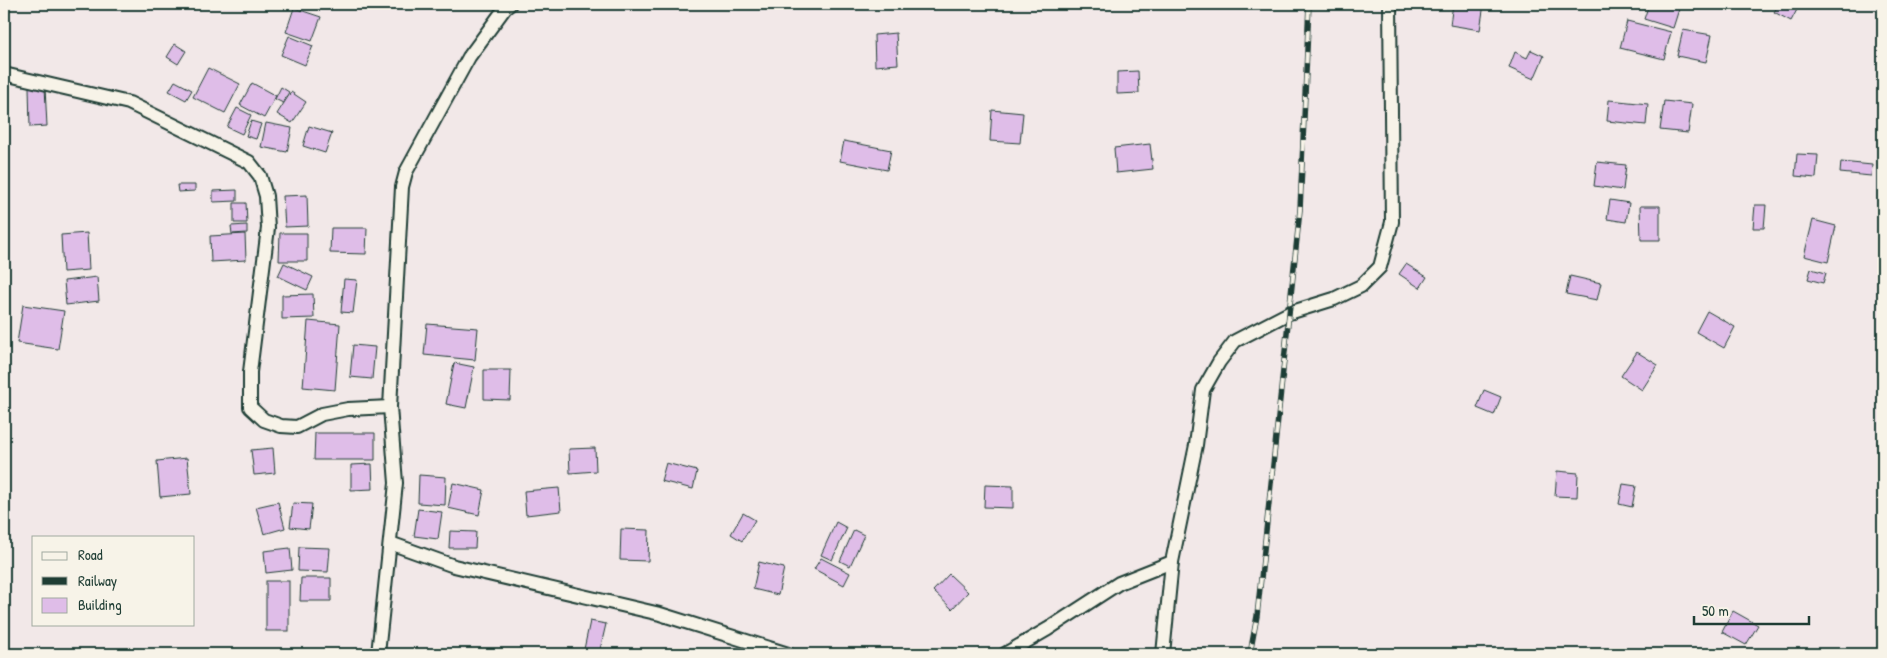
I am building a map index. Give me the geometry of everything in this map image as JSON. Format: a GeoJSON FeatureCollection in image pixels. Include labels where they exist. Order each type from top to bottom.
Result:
{"type":"FeatureCollection","features":[{"type":"Feature","properties":{"kind":"street"},"geometry":{"type":"LineString","coordinates":[[378,654],[396,483],[390,407],[402,188],[406,172],[470,56],[505,8],[510,4]]}},
{"type":"Feature","properties":{"kind":"street"},"geometry":{"type":"LineString","coordinates":[[1163,654],[1172,562],[1196,445],[1203,390],[1219,362],[1235,341],[1289,313],[1334,299],[1361,286],[1380,267],[1392,222],[1390,4]]}},
{"type":"Feature","properties":{"kind":"street"},"geometry":{"type":"LineString","coordinates":[[4,74],[129,103],[249,162],[260,176],[266,196],[268,228],[250,372],[250,407],[264,420],[281,426],[297,427],[322,414],[348,409],[390,407]]}},
{"type":"Feature","properties":{"kind":"street"},"geometry":{"type":"LineString","coordinates":[[390,543],[454,566],[660,614],[788,654]]}},
{"type":"Feature","properties":{"kind":"street"},"geometry":{"type":"LineString","coordinates":[[1004,654],[1048,629],[1119,583],[1172,562]]}},
{"type":"Feature","properties":{"kind":"building"},"geometry":{"type":"Polygon","coordinates":[[[1453,4],[1484,4],[1480,30],[1450,25],[1453,4]]]}},
{"type":"Feature","properties":{"kind":"building"},"geometry":{"type":"Polygon","coordinates":[[[1649,4],[1660,4],[1679,9],[1673,28],[1644,19],[1649,4]]]}},
{"type":"Feature","properties":{"kind":"building"},"geometry":{"type":"Polygon","coordinates":[[[1779,4],[1800,4],[1791,21],[1774,12],[1779,4]]]}},
{"type":"Feature","properties":{"kind":"building"},"geometry":{"type":"Polygon","coordinates":[[[294,8],[321,17],[312,41],[286,32],[294,8]]]}},
{"type":"Feature","properties":{"kind":"building"},"geometry":{"type":"Polygon","coordinates":[[[1627,21],[1671,32],[1664,59],[1620,48],[1627,21]]]}},
{"type":"Feature","properties":{"kind":"building"},"geometry":{"type":"Polygon","coordinates":[[[1683,30],[1712,35],[1706,62],[1677,56],[1683,30]]]}},
{"type":"Feature","properties":{"kind":"building"},"geometry":{"type":"Polygon","coordinates":[[[896,33],[898,64],[875,66],[874,35],[896,33]]]}},
{"type":"Feature","properties":{"kind":"building"},"geometry":{"type":"Polygon","coordinates":[[[289,36],[313,46],[305,65],[281,55],[289,36]]]}},
{"type":"Feature","properties":{"kind":"building"},"geometry":{"type":"Polygon","coordinates":[[[175,44],[186,51],[178,64],[167,57],[175,44]]]}},
{"type":"Feature","properties":{"kind":"building"},"geometry":{"type":"Polygon","coordinates":[[[1531,50],[1544,56],[1534,79],[1509,68],[1515,52],[1527,58],[1531,50]]]}},
{"type":"Feature","properties":{"kind":"building"},"geometry":{"type":"Polygon","coordinates":[[[208,68],[240,84],[225,113],[193,97],[208,68]]]}},
{"type":"Feature","properties":{"kind":"building"},"geometry":{"type":"Polygon","coordinates":[[[1138,71],[1139,93],[1117,94],[1117,72],[1138,71]]]}},
{"type":"Feature","properties":{"kind":"building"},"geometry":{"type":"Polygon","coordinates":[[[175,81],[192,90],[186,100],[169,91],[175,81]]]}},
{"type":"Feature","properties":{"kind":"building"},"geometry":{"type":"Polygon","coordinates":[[[252,83],[276,96],[264,118],[240,105],[252,83]]]}},
{"type":"Feature","properties":{"kind":"building"},"geometry":{"type":"Polygon","coordinates":[[[29,87],[45,87],[47,126],[30,127],[29,87]]]}},
{"type":"Feature","properties":{"kind":"building"},"geometry":{"type":"Polygon","coordinates":[[[281,87],[289,92],[283,103],[275,99],[281,87]]]}},
{"type":"Feature","properties":{"kind":"building"},"geometry":{"type":"Polygon","coordinates":[[[291,92],[306,102],[292,123],[277,114],[291,92]]]}},
{"type":"Feature","properties":{"kind":"building"},"geometry":{"type":"Polygon","coordinates":[[[1609,100],[1648,104],[1646,125],[1607,121],[1609,100]]]}},
{"type":"Feature","properties":{"kind":"building"},"geometry":{"type":"Polygon","coordinates":[[[1664,101],[1692,104],[1688,133],[1660,130],[1664,101]]]}},
{"type":"Feature","properties":{"kind":"building"},"geometry":{"type":"Polygon","coordinates":[[[237,108],[251,115],[242,134],[227,127],[237,108]]]}},
{"type":"Feature","properties":{"kind":"building"},"geometry":{"type":"Polygon","coordinates":[[[992,110],[1023,113],[1020,143],[990,141],[992,110]]]}},
{"type":"Feature","properties":{"kind":"building"},"geometry":{"type":"Polygon","coordinates":[[[251,121],[261,124],[256,139],[246,136],[251,121]]]}},
{"type":"Feature","properties":{"kind":"building"},"geometry":{"type":"Polygon","coordinates":[[[266,123],[292,128],[287,152],[261,147],[266,123]]]}},
{"type":"Feature","properties":{"kind":"building"},"geometry":{"type":"Polygon","coordinates":[[[309,126],[332,133],[325,153],[303,146],[309,126]]]}},
{"type":"Feature","properties":{"kind":"building"},"geometry":{"type":"Polygon","coordinates":[[[844,141],[891,150],[887,170],[840,161],[844,141]]]}},
{"type":"Feature","properties":{"kind":"building"},"geometry":{"type":"Polygon","coordinates":[[[1150,144],[1153,169],[1116,173],[1114,148],[1150,144]]]}},
{"type":"Feature","properties":{"kind":"building"},"geometry":{"type":"Polygon","coordinates":[[[1797,154],[1818,155],[1816,178],[1795,176],[1797,154]]]}},
{"type":"Feature","properties":{"kind":"building"},"geometry":{"type":"Polygon","coordinates":[[[1597,162],[1626,165],[1623,190],[1594,186],[1597,162]]]}},
{"type":"Feature","properties":{"kind":"building"},"geometry":{"type":"Polygon","coordinates":[[[1841,162],[1872,165],[1871,176],[1840,173],[1841,162]]]}},
{"type":"Feature","properties":{"kind":"building"},"geometry":{"type":"Polygon","coordinates":[[[177,185],[195,185],[195,191],[178,192],[177,185]]]}},
{"type":"Feature","properties":{"kind":"building"},"geometry":{"type":"Polygon","coordinates":[[[237,190],[237,201],[213,202],[213,191],[237,190]]]}},
{"type":"Feature","properties":{"kind":"building"},"geometry":{"type":"Polygon","coordinates":[[[307,195],[308,226],[285,227],[283,196],[307,195]]]}},
{"type":"Feature","properties":{"kind":"building"},"geometry":{"type":"Polygon","coordinates":[[[1610,200],[1629,203],[1626,222],[1607,219],[1610,200]]]}},
{"type":"Feature","properties":{"kind":"building"},"geometry":{"type":"Polygon","coordinates":[[[234,203],[246,203],[247,223],[234,223],[234,203]]]}},
{"type":"Feature","properties":{"kind":"building"},"geometry":{"type":"Polygon","coordinates":[[[1755,205],[1766,205],[1764,228],[1753,228],[1755,205]]]}},
{"type":"Feature","properties":{"kind":"building"},"geometry":{"type":"Polygon","coordinates":[[[1640,206],[1660,206],[1660,240],[1641,240],[1640,206]]]}},
{"type":"Feature","properties":{"kind":"building"},"geometry":{"type":"Polygon","coordinates":[[[1813,220],[1836,226],[1828,262],[1804,256],[1813,220]]]}},
{"type":"Feature","properties":{"kind":"building"},"geometry":{"type":"Polygon","coordinates":[[[247,225],[247,233],[232,234],[231,226],[247,225]]]}},
{"type":"Feature","properties":{"kind":"building"},"geometry":{"type":"Polygon","coordinates":[[[331,228],[367,228],[366,254],[330,253],[331,228]]]}},
{"type":"Feature","properties":{"kind":"building"},"geometry":{"type":"Polygon","coordinates":[[[87,233],[89,270],[63,272],[61,235],[87,233]]]}},
{"type":"Feature","properties":{"kind":"building"},"geometry":{"type":"Polygon","coordinates":[[[280,233],[307,233],[307,261],[279,261],[280,233]]]}},
{"type":"Feature","properties":{"kind":"building"},"geometry":{"type":"Polygon","coordinates":[[[245,234],[246,260],[211,262],[210,236],[245,234]]]}},
{"type":"Feature","properties":{"kind":"building"},"geometry":{"type":"Polygon","coordinates":[[[284,263],[313,277],[307,290],[278,276],[284,263]]]}},
{"type":"Feature","properties":{"kind":"building"},"geometry":{"type":"Polygon","coordinates":[[[1406,264],[1427,277],[1420,288],[1399,274],[1406,264]]]}},
{"type":"Feature","properties":{"kind":"building"},"geometry":{"type":"Polygon","coordinates":[[[1811,269],[1826,273],[1823,283],[1808,279],[1811,269]]]}},
{"type":"Feature","properties":{"kind":"building"},"geometry":{"type":"Polygon","coordinates":[[[1570,276],[1601,283],[1597,300],[1566,294],[1570,276]]]}},
{"type":"Feature","properties":{"kind":"building"},"geometry":{"type":"Polygon","coordinates":[[[97,277],[99,301],[66,305],[64,281],[97,277]]]}},
{"type":"Feature","properties":{"kind":"building"},"geometry":{"type":"Polygon","coordinates":[[[344,279],[357,280],[353,313],[341,312],[344,279]]]}},
{"type":"Feature","properties":{"kind":"building"},"geometry":{"type":"Polygon","coordinates":[[[313,294],[314,318],[282,319],[282,295],[313,294]]]}},
{"type":"Feature","properties":{"kind":"building"},"geometry":{"type":"Polygon","coordinates":[[[23,305],[64,311],[58,349],[17,343],[23,305]]]}},
{"type":"Feature","properties":{"kind":"building"},"geometry":{"type":"Polygon","coordinates":[[[1707,311],[1735,327],[1724,348],[1696,332],[1707,311]]]}},
{"type":"Feature","properties":{"kind":"building"},"geometry":{"type":"Polygon","coordinates":[[[308,321],[340,324],[335,390],[303,387],[308,321]]]}},
{"type":"Feature","properties":{"kind":"building"},"geometry":{"type":"Polygon","coordinates":[[[427,324],[478,328],[475,360],[424,355],[427,324]]]}},
{"type":"Feature","properties":{"kind":"building"},"geometry":{"type":"Polygon","coordinates":[[[353,345],[375,347],[372,379],[350,377],[353,345]]]}},
{"type":"Feature","properties":{"kind":"building"},"geometry":{"type":"Polygon","coordinates":[[[1637,352],[1658,365],[1642,390],[1621,376],[1637,352]]]}},
{"type":"Feature","properties":{"kind":"building"},"geometry":{"type":"Polygon","coordinates":[[[454,363],[474,367],[466,408],[446,404],[454,363]]]}},
{"type":"Feature","properties":{"kind":"building"},"geometry":{"type":"Polygon","coordinates":[[[484,370],[511,370],[510,400],[484,399],[484,370]]]}},
{"type":"Feature","properties":{"kind":"building"},"geometry":{"type":"Polygon","coordinates":[[[1484,390],[1501,397],[1494,415],[1477,408],[1484,390]]]}},
{"type":"Feature","properties":{"kind":"building"},"geometry":{"type":"Polygon","coordinates":[[[315,433],[375,433],[375,460],[314,460],[315,433]]]}},
{"type":"Feature","properties":{"kind":"building"},"geometry":{"type":"Polygon","coordinates":[[[273,448],[275,473],[254,475],[251,450],[273,448]]]}},
{"type":"Feature","properties":{"kind":"building"},"geometry":{"type":"Polygon","coordinates":[[[595,448],[596,471],[570,473],[569,449],[595,448]]]}},
{"type":"Feature","properties":{"kind":"building"},"geometry":{"type":"Polygon","coordinates":[[[187,458],[191,494],[160,497],[157,461],[187,458]]]}},
{"type":"Feature","properties":{"kind":"building"},"geometry":{"type":"Polygon","coordinates":[[[666,463],[697,471],[693,489],[661,481],[666,463]]]}},
{"type":"Feature","properties":{"kind":"building"},"geometry":{"type":"Polygon","coordinates":[[[372,464],[373,489],[351,490],[351,465],[372,464]]]}},
{"type":"Feature","properties":{"kind":"building"},"geometry":{"type":"Polygon","coordinates":[[[1557,471],[1578,473],[1577,497],[1555,496],[1557,471]]]}},
{"type":"Feature","properties":{"kind":"building"},"geometry":{"type":"Polygon","coordinates":[[[419,475],[446,477],[445,505],[418,503],[419,475]]]}},
{"type":"Feature","properties":{"kind":"building"},"geometry":{"type":"Polygon","coordinates":[[[453,483],[484,490],[479,515],[448,508],[453,483]]]}},
{"type":"Feature","properties":{"kind":"building"},"geometry":{"type":"Polygon","coordinates":[[[1623,484],[1636,486],[1632,507],[1619,504],[1623,484]]]}},
{"type":"Feature","properties":{"kind":"building"},"geometry":{"type":"Polygon","coordinates":[[[985,485],[1013,486],[1013,508],[984,507],[985,485]]]}},
{"type":"Feature","properties":{"kind":"building"},"geometry":{"type":"Polygon","coordinates":[[[559,488],[561,511],[526,515],[524,491],[559,488]]]}},
{"type":"Feature","properties":{"kind":"building"},"geometry":{"type":"Polygon","coordinates":[[[278,502],[285,528],[264,534],[256,507],[278,502]]]}},
{"type":"Feature","properties":{"kind":"building"},"geometry":{"type":"Polygon","coordinates":[[[293,503],[312,504],[309,529],[290,527],[293,503]]]}},
{"type":"Feature","properties":{"kind":"building"},"geometry":{"type":"Polygon","coordinates":[[[418,509],[442,512],[438,539],[414,536],[418,509]]]}},
{"type":"Feature","properties":{"kind":"building"},"geometry":{"type":"Polygon","coordinates":[[[743,513],[755,520],[742,541],[731,534],[743,513]]]}},
{"type":"Feature","properties":{"kind":"building"},"geometry":{"type":"Polygon","coordinates":[[[836,522],[847,528],[832,560],[821,555],[836,522]]]}},
{"type":"Feature","properties":{"kind":"building"},"geometry":{"type":"Polygon","coordinates":[[[621,529],[649,530],[648,561],[620,560],[621,529]]]}},
{"type":"Feature","properties":{"kind":"building"},"geometry":{"type":"Polygon","coordinates":[[[854,530],[864,535],[850,566],[840,561],[854,530]]]}},
{"type":"Feature","properties":{"kind":"building"},"geometry":{"type":"Polygon","coordinates":[[[450,531],[476,532],[475,548],[449,548],[450,531]]]}},
{"type":"Feature","properties":{"kind":"building"},"geometry":{"type":"Polygon","coordinates":[[[299,547],[330,548],[328,572],[298,571],[299,547]]]}},
{"type":"Feature","properties":{"kind":"building"},"geometry":{"type":"Polygon","coordinates":[[[290,548],[292,570],[266,573],[264,551],[290,548]]]}},
{"type":"Feature","properties":{"kind":"building"},"geometry":{"type":"Polygon","coordinates":[[[821,558],[850,573],[844,585],[814,569],[821,558]]]}},
{"type":"Feature","properties":{"kind":"building"},"geometry":{"type":"Polygon","coordinates":[[[759,562],[784,568],[778,595],[753,589],[759,562]]]}},
{"type":"Feature","properties":{"kind":"building"},"geometry":{"type":"Polygon","coordinates":[[[949,574],[968,592],[952,609],[933,591],[949,574]]]}},
{"type":"Feature","properties":{"kind":"building"},"geometry":{"type":"Polygon","coordinates":[[[301,578],[331,578],[331,601],[300,601],[301,578]]]}},
{"type":"Feature","properties":{"kind":"building"},"geometry":{"type":"Polygon","coordinates":[[[266,581],[289,581],[289,631],[266,631],[266,581]]]}},
{"type":"Feature","properties":{"kind":"building"},"geometry":{"type":"Polygon","coordinates":[[[1733,611],[1758,625],[1746,645],[1722,632],[1733,611]]]}},
{"type":"Feature","properties":{"kind":"building"},"geometry":{"type":"Polygon","coordinates":[[[590,621],[606,624],[599,654],[583,654],[590,621]]]}},
{"type":"Feature","properties":{"kind":"railway"},"geometry":{"type":"LineString","coordinates":[[1250,654],[1257,616],[1300,210],[1309,4]]}}]}
